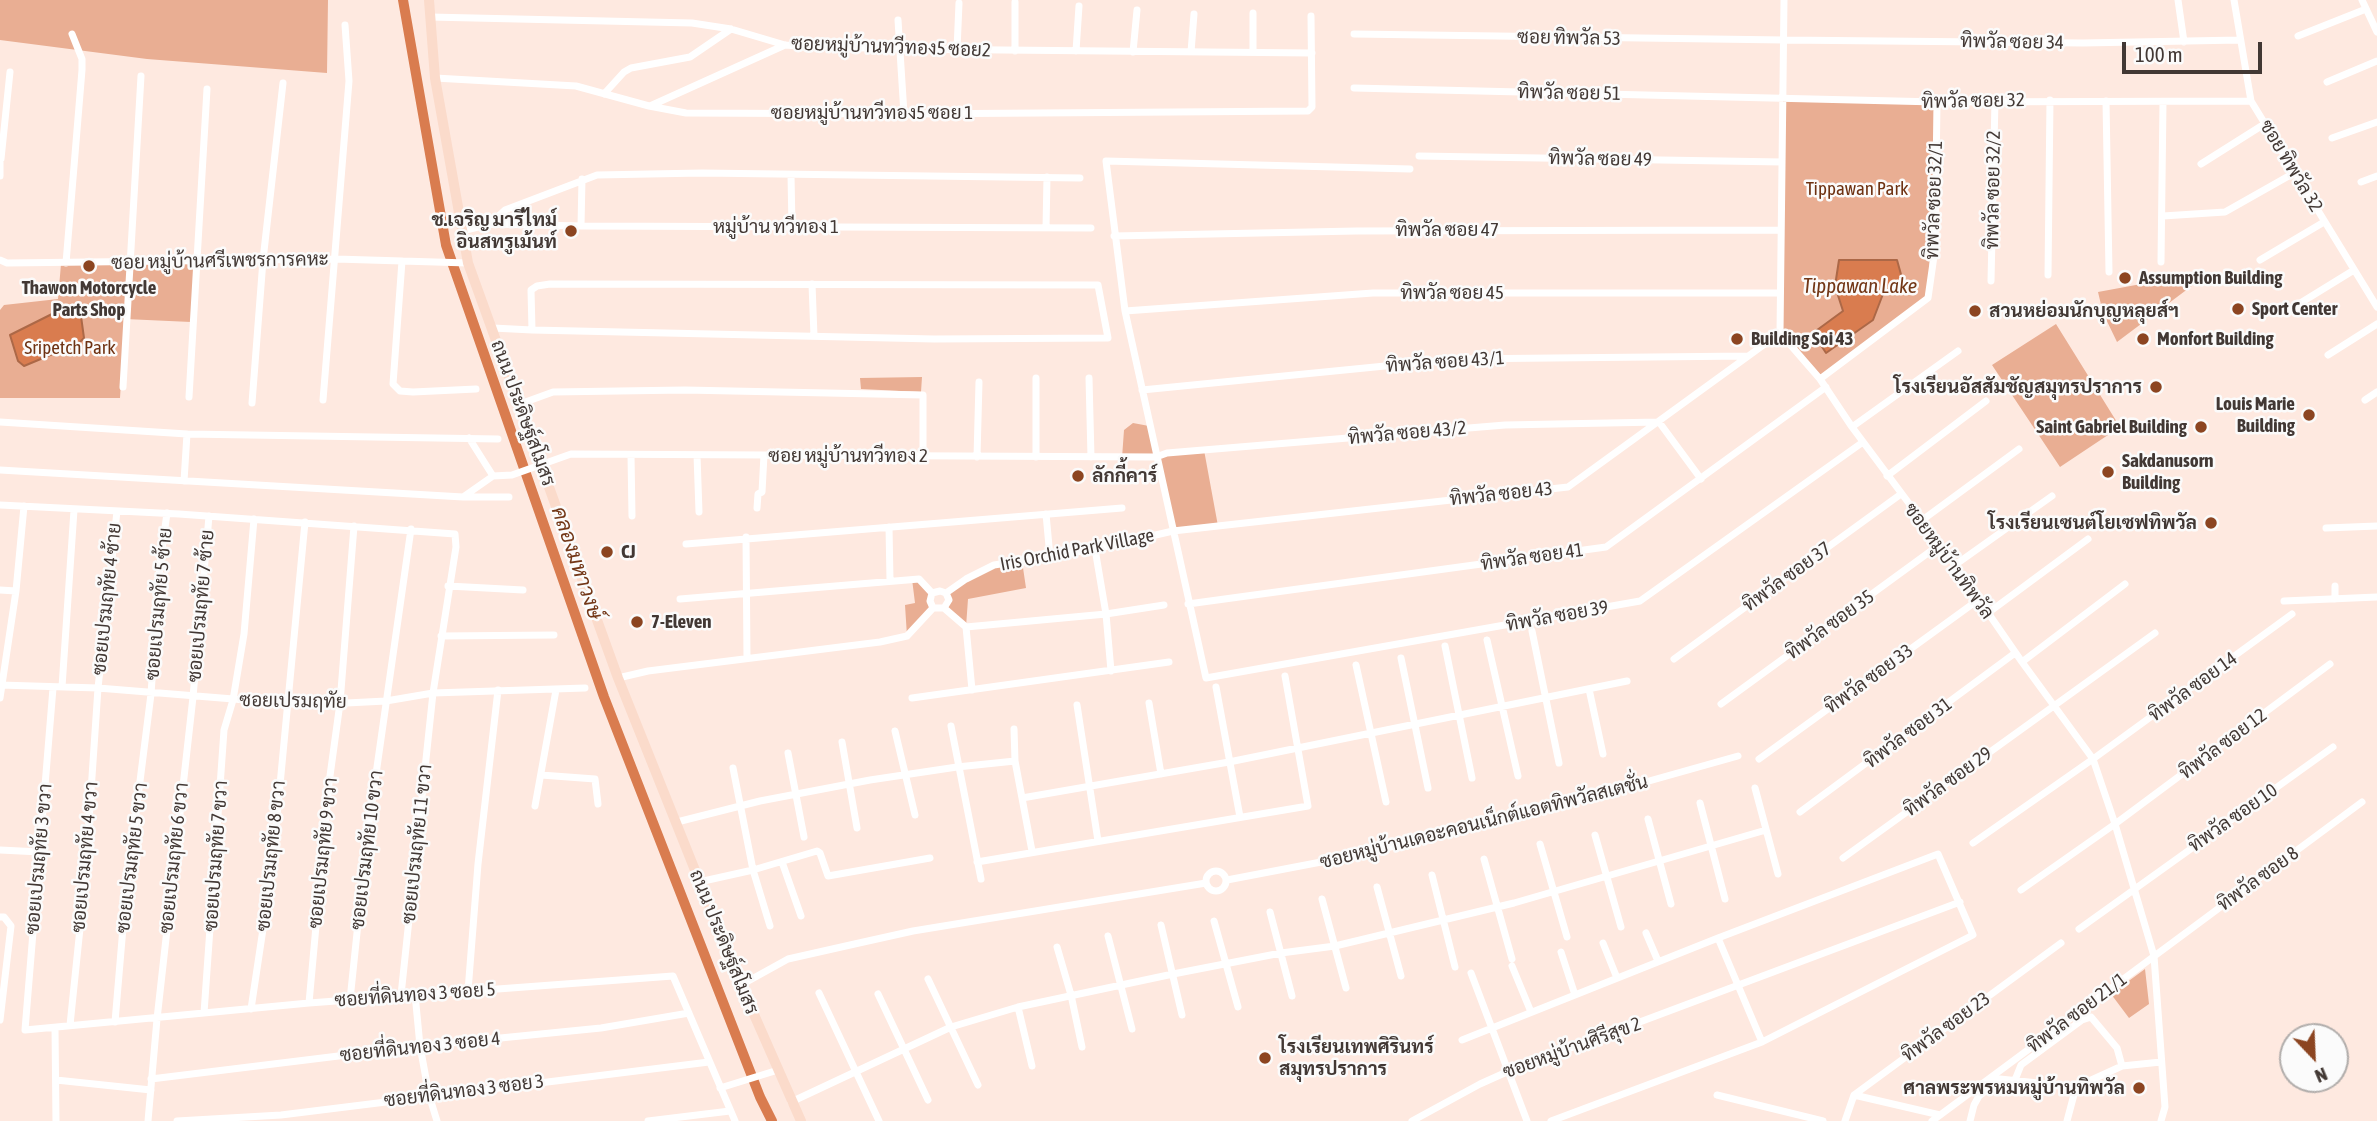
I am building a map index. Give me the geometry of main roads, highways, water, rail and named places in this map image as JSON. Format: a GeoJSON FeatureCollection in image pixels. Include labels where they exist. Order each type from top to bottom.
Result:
{"type":"FeatureCollection","features":[{"type":"Feature","properties":{"kind":"water","name":"Tippawan Lake"},"geometry":{"type":"Polygon","coordinates":[[[1839,260],[1897,260],[1902,278],[1883,294],[1873,320],[1826,353],[1813,333],[1843,311],[1835,286],[1839,260]]]}},
{"type":"Feature","properties":{"kind":"water"},"geometry":{"type":"Polygon","coordinates":[[[70,305],[80,309],[84,338],[79,343],[24,366],[18,361],[10,335],[70,305]]]}},
{"type":"Feature","properties":{"kind":"waterway","name":"คลองมหาวงษ์"},"geometry":{"type":"LineString","coordinates":[[403,0],[446,245],[604,697],[760,1097],[772,1121]]}},
{"type":"Feature","properties":{"kind":"place","name":"ช.เจริญ มารีไทม์ อินสทรูเม้นท์"},"geometry":{"type":"Point","coordinates":[571,231]}},
{"type":"Feature","properties":{"kind":"place","name":"Thawon Motorcycle Parts Shop"},"geometry":{"type":"Point","coordinates":[89,266]}},
{"type":"Feature","properties":{"kind":"place","name":"Assumption Building"},"geometry":{"type":"Point","coordinates":[2125,278]}},
{"type":"Feature","properties":{"kind":"place","name":"Sport Center"},"geometry":{"type":"Point","coordinates":[2238,309]}},
{"type":"Feature","properties":{"kind":"place","name":"สวนหย่อมนักบุญหลุยส์ฯ"},"geometry":{"type":"Point","coordinates":[1975,311]}},
{"type":"Feature","properties":{"kind":"place","name":"Building Soi 43"},"geometry":{"type":"Point","coordinates":[1737,339]}},
{"type":"Feature","properties":{"kind":"place","name":"Monfort Building"},"geometry":{"type":"Point","coordinates":[2143,339]}},
{"type":"Feature","properties":{"kind":"place","name":"โรงเรียนอัสสัมชัญสมุทรปราการ"},"geometry":{"type":"Point","coordinates":[2156,387]}},
{"type":"Feature","properties":{"kind":"place","name":"Louis Marie Building"},"geometry":{"type":"Point","coordinates":[2309,415]}},
{"type":"Feature","properties":{"kind":"place","name":"Saint Gabriel Building"},"geometry":{"type":"Point","coordinates":[2201,427]}},
{"type":"Feature","properties":{"kind":"place","name":"Sakdanusorn Building"},"geometry":{"type":"Point","coordinates":[2108,472]}},
{"type":"Feature","properties":{"kind":"place","name":"ลักกี้คาร์"},"geometry":{"type":"Point","coordinates":[1078,476]}},
{"type":"Feature","properties":{"kind":"place","name":"โรงเรียนเซนต์โยเซฟทิพวัล"},"geometry":{"type":"Point","coordinates":[2211,523]}},
{"type":"Feature","properties":{"kind":"place","name":"CJ"},"geometry":{"type":"Point","coordinates":[607,552]}},
{"type":"Feature","properties":{"kind":"place","name":"7-Eleven"},"geometry":{"type":"Point","coordinates":[637,622]}},
{"type":"Feature","properties":{"kind":"place","name":"โรงเรียนเทพศิรินทร์ สมุทรปราการ"},"geometry":{"type":"Point","coordinates":[1265,1058]}},
{"type":"Feature","properties":{"kind":"place","name":"ศาลพระพรหมหมู่บ้านทิพวัล"},"geometry":{"type":"Point","coordinates":[2139,1088]}},
{"type":"Feature","properties":{"kind":"park label","name":"Tippawan Park"},"geometry":{"type":"Point","coordinates":[1857,189]}},
{"type":"Feature","properties":{"kind":"park label","name":"Sripetch Park"},"geometry":{"type":"Point","coordinates":[70,348]}}]}
